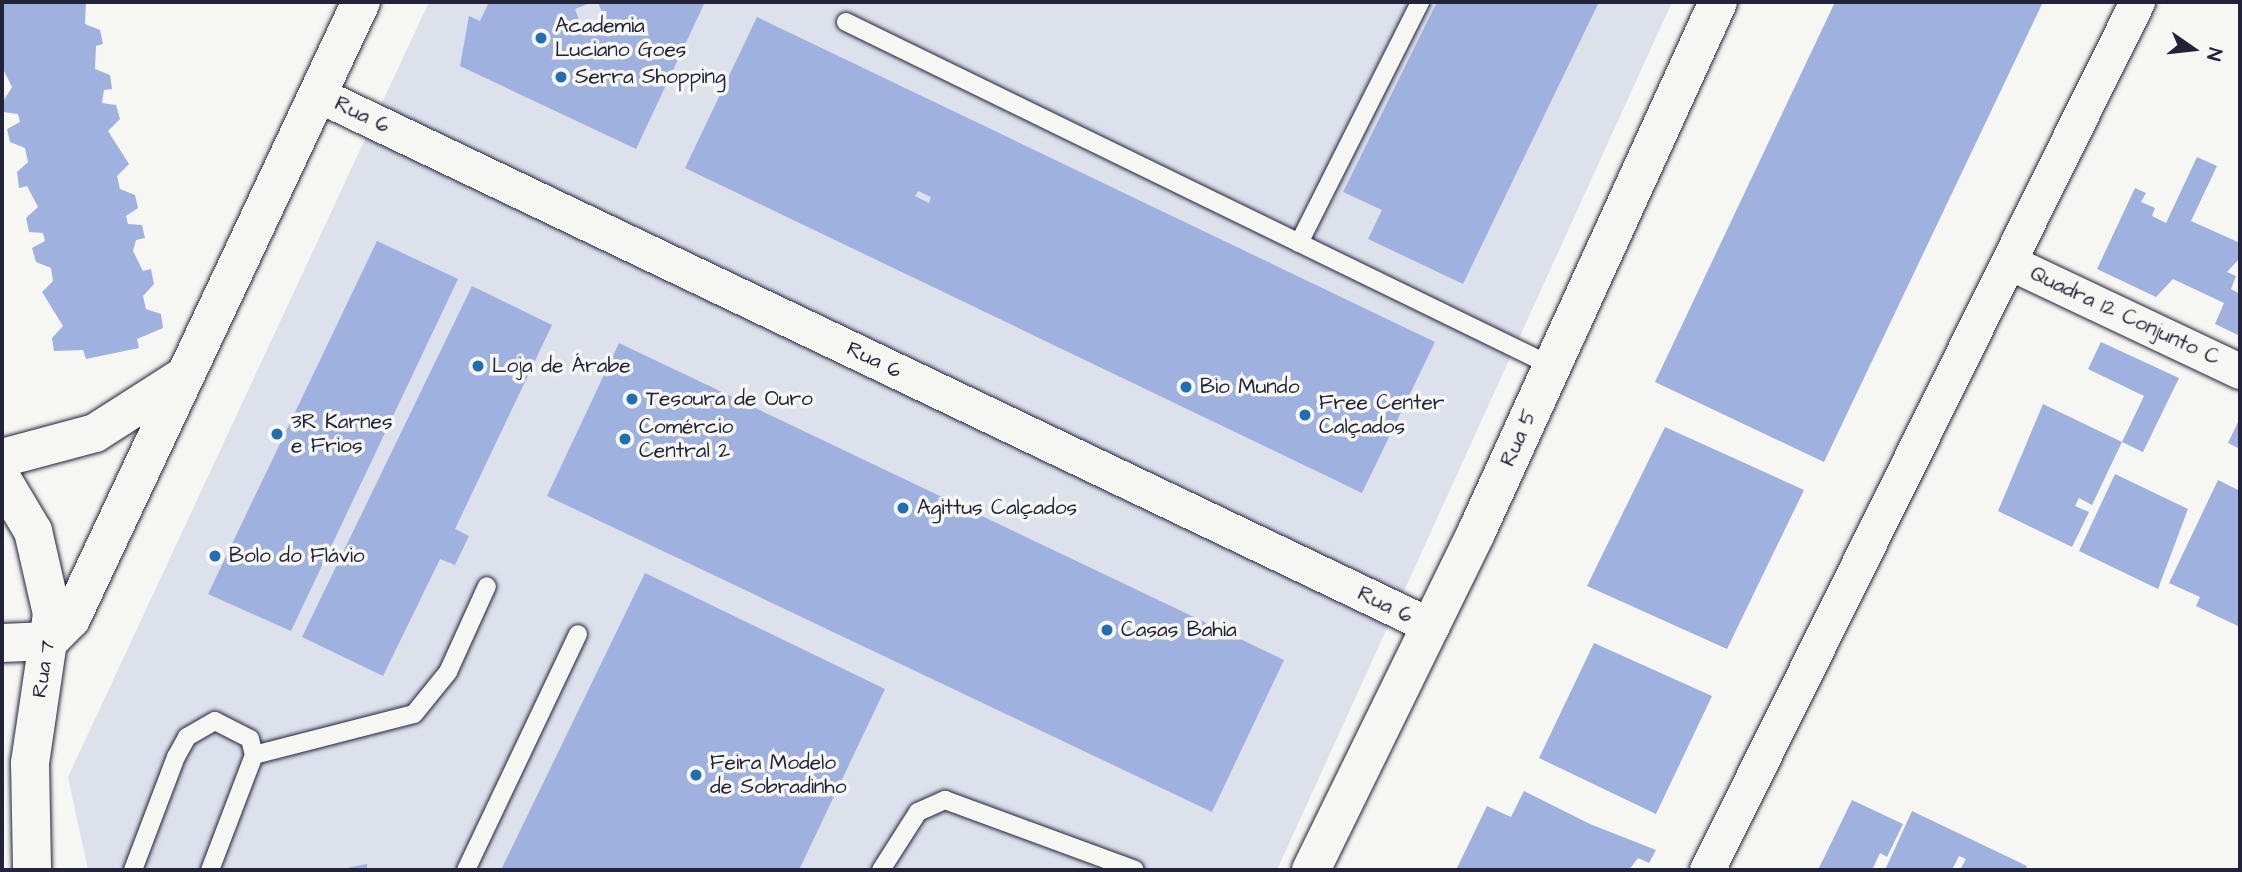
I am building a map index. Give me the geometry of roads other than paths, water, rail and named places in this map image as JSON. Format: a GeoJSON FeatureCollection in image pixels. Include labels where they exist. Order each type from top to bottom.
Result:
{"type":"FeatureCollection","features":[{"type":"Feature","properties":{"kind":"street","name":"Rua 6"},"geometry":{"type":"LineString","coordinates":[[49,641],[71,619],[181,378],[361,2]]}},
{"type":"Feature","properties":{"kind":"street","name":"Rua 5"},"geometry":{"type":"LineString","coordinates":[[1311,870],[1431,626],[1718,2]]}},
{"type":"Feature","properties":{"kind":"street"},"geometry":{"type":"LineString","coordinates":[[1707,870],[2137,2]]}},
{"type":"Feature","properties":{"kind":"street","name":"Rua 6"},"geometry":{"type":"LineString","coordinates":[[317,94],[1431,626]]}},
{"type":"Feature","properties":{"kind":"street","name":"Quadra 12 Conjunto C"},"geometry":{"type":"LineString","coordinates":[[2009,262],[2240,371]]}},
{"type":"Feature","properties":{"kind":"street"},"geometry":{"type":"LineString","coordinates":[[2,458],[95,433],[181,378]]}},
{"type":"Feature","properties":{"kind":"street","name":"Rua 7"},"geometry":{"type":"LineString","coordinates":[[2,479],[43,560],[49,641],[30,763],[32,870]]}},
{"type":"Feature","properties":{"kind":"street"},"geometry":{"type":"LineString","coordinates":[[2,643],[49,641]]}},
{"type":"Feature","properties":{"kind":"street"},"geometry":{"type":"LineString","coordinates":[[2,839],[11,870]]}},
{"type":"Feature","properties":{"kind":"lane"},"geometry":{"type":"LineString","coordinates":[[1299,243],[1420,2]]}},
{"type":"Feature","properties":{"kind":"lane"},"geometry":{"type":"LineString","coordinates":[[846,22],[1552,366]]}},
{"type":"Feature","properties":{"kind":"lane"},"geometry":{"type":"LineString","coordinates":[[254,755],[414,714],[448,672],[487,586]]}},
{"type":"Feature","properties":{"kind":"lane"},"geometry":{"type":"LineString","coordinates":[[466,870],[578,634]]}},
{"type":"Feature","properties":{"kind":"lane"},"geometry":{"type":"LineString","coordinates":[[133,870],[187,737],[215,721],[250,739],[254,755],[211,870]]}},
{"type":"Feature","properties":{"kind":"lane"},"geometry":{"type":"LineString","coordinates":[[881,870],[918,812],[945,800],[1124,868]]}},
{"type":"Feature","properties":{"kind":"place","name":"Academia Luciano Goes"},"geometry":{"type":"Point","coordinates":[541,38]}},
{"type":"Feature","properties":{"kind":"place","name":"Serra Shopping"},"geometry":{"type":"Point","coordinates":[561,77]}},
{"type":"Feature","properties":{"kind":"place","name":"Loja de Árabe"},"geometry":{"type":"Point","coordinates":[478,366]}},
{"type":"Feature","properties":{"kind":"place","name":"Bio Mundo"},"geometry":{"type":"Point","coordinates":[1186,387]}},
{"type":"Feature","properties":{"kind":"place","name":"Tesoura de Ouro"},"geometry":{"type":"Point","coordinates":[632,399]}},
{"type":"Feature","properties":{"kind":"place","name":"Free Center Calçados"},"geometry":{"type":"Point","coordinates":[1305,415]}},
{"type":"Feature","properties":{"kind":"place","name":"3R Karnes e Frios"},"geometry":{"type":"Point","coordinates":[277,434]}},
{"type":"Feature","properties":{"kind":"place","name":"Comércio Central 2"},"geometry":{"type":"Point","coordinates":[625,439]}},
{"type":"Feature","properties":{"kind":"place","name":"Agittus Calçados"},"geometry":{"type":"Point","coordinates":[903,508]}},
{"type":"Feature","properties":{"kind":"place","name":"Bolo do Flávio"},"geometry":{"type":"Point","coordinates":[215,556]}},
{"type":"Feature","properties":{"kind":"place","name":"Casas Bahia"},"geometry":{"type":"Point","coordinates":[1107,630]}},
{"type":"Feature","properties":{"kind":"place","name":"Feira Modelo de Sobradinho"},"geometry":{"type":"Point","coordinates":[696,775]}}]}
